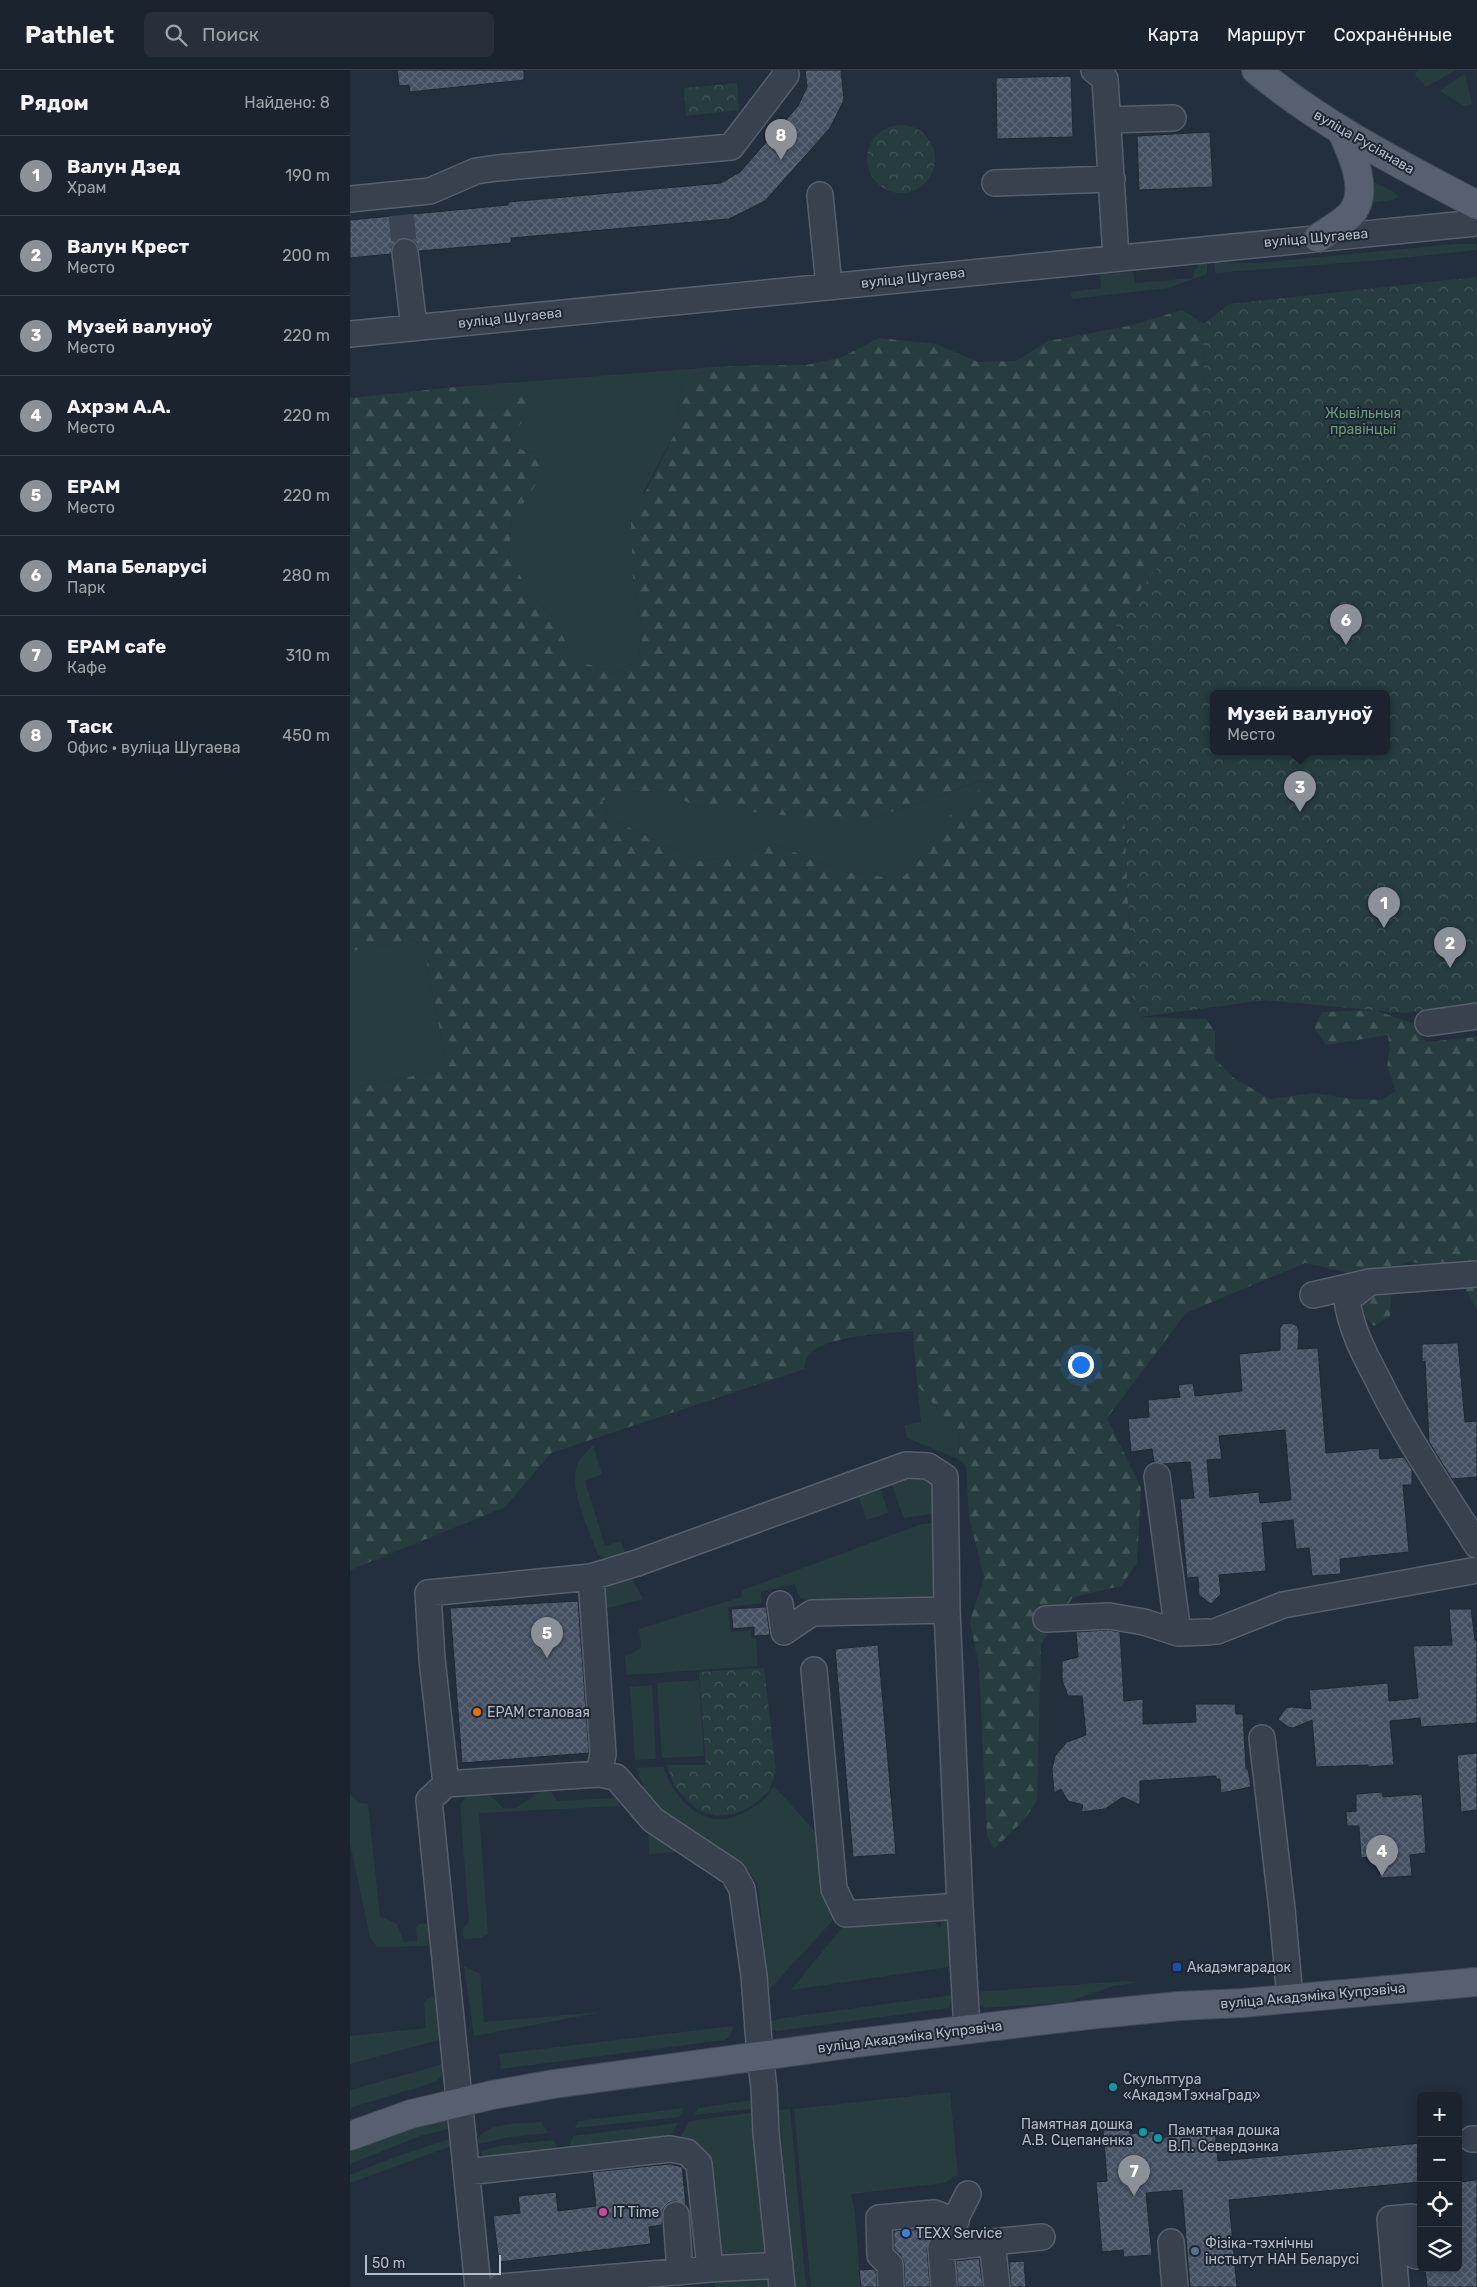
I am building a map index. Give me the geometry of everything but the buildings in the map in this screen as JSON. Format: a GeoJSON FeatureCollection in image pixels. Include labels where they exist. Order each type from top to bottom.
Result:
{"type":"FeatureCollection","features":[{"type":"Feature","properties":{"kind":"main road","name":"вуліца Русіянава"},"geometry":{"type":"LineString","coordinates":[[1256,70],[1284,94],[1341,130],[1477,205]]}},
{"type":"Feature","properties":{"kind":"main road"},"geometry":{"type":"LineString","coordinates":[[1318,238],[1350,216],[1356,206],[1359,190],[1357,173],[1341,130]]}},
{"type":"Feature","properties":{"kind":"main road","name":"вуліца Акадэміка Купрэвіча"},"geometry":{"type":"LineString","coordinates":[[350,2136],[411,2114],[460,2102],[554,2084],[1088,2015],[1477,1982]]}},
{"type":"Feature","properties":{"kind":"street"},"geometry":{"type":"LineString","coordinates":[[350,199],[399,204],[476,171],[731,148],[786,75],[785,70]]}},
{"type":"Feature","properties":{"kind":"street"},"geometry":{"type":"LineString","coordinates":[[1094,70],[1105,79],[1116,258]]}},
{"type":"Feature","properties":{"kind":"street"},"geometry":{"type":"LineString","coordinates":[[1108,120],[1173,118]]}},
{"type":"Feature","properties":{"kind":"street"},"geometry":{"type":"LineString","coordinates":[[995,183],[1112,179]]}},
{"type":"Feature","properties":{"kind":"street"},"geometry":{"type":"LineString","coordinates":[[820,195],[830,286]]}},
{"type":"Feature","properties":{"kind":"street","name":"вуліца Шугаева"},"geometry":{"type":"LineString","coordinates":[[350,334],[1477,223]]}},
{"type":"Feature","properties":{"kind":"street"},"geometry":{"type":"LineString","coordinates":[[406,252],[414,328]]}},
{"type":"Feature","properties":{"kind":"street"},"geometry":{"type":"LineString","coordinates":[[1428,1022],[1477,1016]]}},
{"type":"Feature","properties":{"kind":"street"},"geometry":{"type":"LineString","coordinates":[[1313,1295],[1370,1282],[1477,1274]]}},
{"type":"Feature","properties":{"kind":"street"},"geometry":{"type":"LineString","coordinates":[[1370,1282],[1348,1300],[1350,1319],[1357,1337],[1401,1425],[1477,1545]]}},
{"type":"Feature","properties":{"kind":"street"},"geometry":{"type":"LineString","coordinates":[[478,2287],[444,1947],[428,1593],[591,1577],[637,1563],[906,1465],[928,1466],[945,1477],[947,1610],[967,2030]]}},
{"type":"Feature","properties":{"kind":"street"},"geometry":{"type":"LineString","coordinates":[[1157,1476],[1178,1633]]}},
{"type":"Feature","properties":{"kind":"street"},"geometry":{"type":"LineString","coordinates":[[1046,1619],[1109,1616],[1144,1622],[1178,1633],[1213,1631],[1283,1605],[1477,1570]]}},
{"type":"Feature","properties":{"kind":"street"},"geometry":{"type":"LineString","coordinates":[[591,1577],[603,1754],[599,1774]]}},
{"type":"Feature","properties":{"kind":"street"},"geometry":{"type":"LineString","coordinates":[[780,1604],[784,1632],[812,1613],[947,1610]]}},
{"type":"Feature","properties":{"kind":"street"},"geometry":{"type":"LineString","coordinates":[[814,1670],[834,1889],[846,1914],[960,1906]]}},
{"type":"Feature","properties":{"kind":"street"},"geometry":{"type":"LineString","coordinates":[[1262,1738],[1282,1909],[1290,1998]]}},
{"type":"Feature","properties":{"kind":"street"},"geometry":{"type":"LineString","coordinates":[[437,1792],[599,1774],[616,1778],[653,1820],[733,1873],[742,1889],[754,1984],[764,2088],[766,2134],[781,2276],[691,2275],[500,2287]]}},
{"type":"Feature","properties":{"kind":"street"},"geometry":{"type":"LineString","coordinates":[[467,2172],[670,2149],[687,2152],[699,2164],[691,2275]]}},
{"type":"Feature","properties":{"kind":"street"},"geometry":{"type":"LineString","coordinates":[[944,2287],[941,2248],[968,2194]]}},
{"type":"Feature","properties":{"kind":"street"},"geometry":{"type":"LineString","coordinates":[[891,2287],[890,2264],[880,2254],[879,2218],[934,2212],[956,2221]]}},
{"type":"Feature","properties":{"kind":"street"},"geometry":{"type":"LineString","coordinates":[[676,2215],[691,2275]]}},
{"type":"Feature","properties":{"kind":"street"},"geometry":{"type":"LineString","coordinates":[[1396,2287],[1390,2219],[1412,2217],[1416,2256]]}},
{"type":"Feature","properties":{"kind":"street"},"geometry":{"type":"LineString","coordinates":[[941,2248],[1042,2237]]}},
{"type":"Feature","properties":{"kind":"street"},"geometry":{"type":"LineString","coordinates":[[992,2242],[997,2287]]}},
{"type":"Feature","properties":{"kind":"street"},"geometry":{"type":"LineString","coordinates":[[1171,2242],[1175,2287]]}},
{"type":"Feature","properties":{"kind":"green space"},"geometry":{"type":"Polygon","coordinates":[[[1417,70],[1456,70],[1426,87],[1415,75],[1417,70]]]}},
{"type":"Feature","properties":{"kind":"green space"},"geometry":{"type":"Polygon","coordinates":[[[1465,73],[1472,104],[1464,106],[1440,91],[1465,73]]]}},
{"type":"Feature","properties":{"kind":"green space"},"geometry":{"type":"Polygon","coordinates":[[[737,83],[739,110],[686,116],[684,88],[737,83]]]}},
{"type":"Feature","properties":{"kind":"green space"},"geometry":{"type":"Polygon","coordinates":[[[901,125],[914,128],[925,135],[932,146],[935,159],[932,172],[925,183],[914,190],[901,193],[888,190],[877,183],[870,172],[867,159],[870,146],[877,135],[888,128],[901,125]]]}},
{"type":"Feature","properties":{"kind":"green space"},"geometry":{"type":"Polygon","coordinates":[[[1372,181],[1394,192],[1398,197],[1393,200],[1370,203],[1372,181]]]}},
{"type":"Feature","properties":{"kind":"green space"},"geometry":{"type":"Polygon","coordinates":[[[1455,244],[1477,244],[1477,250],[1382,260],[1215,273],[1214,262],[1256,263],[1455,244]]]}},
{"type":"Feature","properties":{"kind":"green space"},"geometry":{"type":"Polygon","coordinates":[[[1201,262],[1207,262],[1207,274],[1168,288],[1072,299],[1071,292],[1101,288],[1100,274],[1133,272],[1135,283],[1193,278],[1195,270],[1201,262]]]}},
{"type":"Feature","properties":{"kind":"green space","name":"Жывільныя правінцыі"},"geometry":{"type":"Polygon","coordinates":[[[1477,277],[1477,1006],[1403,1013],[1265,1000],[1133,1018],[1116,623],[1157,568],[1202,484],[1204,324],[1229,304],[1477,277]]]}},
{"type":"Feature","properties":{"kind":"green space"},"geometry":{"type":"Polygon","coordinates":[[[1182,310],[1204,324],[1202,484],[1157,568],[1116,623],[1133,1017],[1206,1019],[1215,1032],[1215,1059],[1234,1078],[1270,1099],[1314,1093],[1352,1099],[1381,1100],[1396,1091],[1387,1066],[1390,1049],[1388,1035],[1326,1045],[1314,1027],[1322,1012],[1374,1010],[1412,1023],[1426,1042],[1477,1037],[1477,1310],[1463,1285],[1436,1269],[1410,1261],[1393,1268],[1390,1316],[1374,1326],[1354,1307],[1349,1273],[1305,1263],[1186,1313],[1107,1418],[1141,1488],[1137,1563],[1121,1586],[1073,1597],[1041,1644],[1037,1800],[1024,1820],[994,1849],[987,1836],[979,1667],[970,1621],[984,1578],[969,1517],[966,1466],[958,1459],[960,1435],[917,1385],[913,1331],[858,1336],[829,1343],[817,1348],[809,1355],[804,1369],[551,1453],[505,1507],[350,1570],[350,1089],[447,1069],[422,938],[350,951],[350,398],[456,387],[491,411],[520,396],[533,396],[532,412],[509,436],[515,448],[539,454],[545,470],[512,521],[508,558],[533,595],[557,623],[573,659],[613,673],[637,662],[643,631],[633,578],[631,521],[677,429],[682,385],[697,374],[728,366],[806,365],[842,357],[879,338],[936,344],[978,362],[1016,361],[1048,341],[1129,326],[1182,310]],[[988,778],[874,818],[834,821],[697,806],[660,791],[621,792],[602,801],[610,818],[698,861],[738,856],[774,844],[844,872],[900,879],[916,865],[949,816],[966,805],[988,778]]]}},
{"type":"Feature","properties":{"kind":"green space"},"geometry":{"type":"Polygon","coordinates":[[[728,366],[697,374],[682,385],[677,429],[644,491],[633,578],[643,631],[637,662],[613,673],[573,659],[557,623],[533,595],[508,558],[512,521],[539,454],[515,448],[509,436],[532,412],[520,397],[491,411],[456,387],[728,366]]]}},
{"type":"Feature","properties":{"kind":"green space"},"geometry":{"type":"Polygon","coordinates":[[[989,778],[966,805],[949,816],[916,865],[900,879],[844,872],[774,844],[738,856],[698,861],[610,818],[602,801],[621,792],[660,791],[697,806],[874,818],[989,778]]]}},
{"type":"Feature","properties":{"kind":"green space"},"geometry":{"type":"Polygon","coordinates":[[[422,938],[447,1069],[350,1089],[350,951],[422,938]]]}},
{"type":"Feature","properties":{"kind":"green space"},"geometry":{"type":"Polygon","coordinates":[[[917,1385],[960,1435],[958,1459],[907,1438],[904,1425],[921,1422],[917,1385]]]}},
{"type":"Feature","properties":{"kind":"green space"},"geometry":{"type":"Polygon","coordinates":[[[593,1445],[602,1474],[585,1481],[605,1546],[621,1541],[625,1552],[607,1558],[598,1555],[577,1497],[575,1484],[575,1473],[578,1463],[593,1445]]]}},
{"type":"Feature","properties":{"kind":"green space"},"geometry":{"type":"Polygon","coordinates":[[[932,1474],[939,1513],[904,1518],[891,1483],[892,1479],[932,1474]]]}},
{"type":"Feature","properties":{"kind":"green space"},"geometry":{"type":"Polygon","coordinates":[[[879,1483],[888,1513],[867,1520],[856,1491],[879,1483]]]}},
{"type":"Feature","properties":{"kind":"green space"},"geometry":{"type":"Polygon","coordinates":[[[941,1522],[944,1600],[817,1605],[799,1597],[795,1584],[761,1592],[762,1603],[728,1607],[731,1632],[751,1630],[751,1638],[756,1639],[758,1666],[627,1675],[625,1656],[641,1647],[639,1629],[741,1597],[743,1590],[922,1524],[941,1522]]]}},
{"type":"Feature","properties":{"kind":"green space"},"geometry":{"type":"Polygon","coordinates":[[[629,1573],[643,1599],[607,1608],[602,1607],[603,1586],[629,1573]]]}},
{"type":"Feature","properties":{"kind":"green space"},"geometry":{"type":"Polygon","coordinates":[[[764,1668],[776,1770],[770,1790],[752,1806],[734,1814],[716,1816],[698,1810],[674,1786],[667,1765],[706,1765],[699,1672],[764,1668]]]}},
{"type":"Feature","properties":{"kind":"green space"},"geometry":{"type":"Polygon","coordinates":[[[699,1680],[704,1756],[662,1758],[657,1683],[699,1680]]]}},
{"type":"Feature","properties":{"kind":"green space"},"geometry":{"type":"Polygon","coordinates":[[[652,1685],[656,1759],[635,1760],[630,1687],[652,1685]]]}},
{"type":"Feature","properties":{"kind":"green space"},"geometry":{"type":"Polygon","coordinates":[[[663,1767],[675,1791],[684,1802],[693,1810],[715,1819],[728,1819],[742,1814],[764,1799],[774,1786],[827,1845],[833,1920],[769,1990],[758,1885],[745,1866],[663,1811],[644,1787],[636,1768],[663,1767]]]}},
{"type":"Feature","properties":{"kind":"green space"},"geometry":{"type":"Polygon","coordinates":[[[542,1790],[550,1790],[557,1801],[617,1798],[619,1806],[479,1813],[488,1934],[481,1938],[464,1939],[462,1929],[469,1922],[460,1805],[466,1797],[487,1795],[503,1808],[516,1808],[542,1790]]]}},
{"type":"Feature","properties":{"kind":"green space"},"geometry":{"type":"Polygon","coordinates":[[[350,1794],[359,1803],[368,1804],[380,1916],[397,1924],[404,1942],[417,1941],[416,1927],[419,1924],[426,1923],[430,1926],[431,1942],[426,1946],[377,1947],[370,1937],[350,1843],[350,1794]]]}},
{"type":"Feature","properties":{"kind":"green space"},"geometry":{"type":"Polygon","coordinates":[[[648,1833],[655,1833],[681,1852],[649,1854],[648,1833]]]}},
{"type":"Feature","properties":{"kind":"green space"},"geometry":{"type":"Polygon","coordinates":[[[942,1917],[951,1917],[955,1966],[791,1990],[845,1924],[931,1918],[940,1928],[942,1917]]]}},
{"type":"Feature","properties":{"kind":"green space"},"geometry":{"type":"Polygon","coordinates":[[[464,1966],[480,1974],[484,2022],[602,2012],[474,2036],[464,1966]]]}},
{"type":"Feature","properties":{"kind":"green space"},"geometry":{"type":"Polygon","coordinates":[[[1127,1981],[1135,1983],[1113,1986],[1068,2002],[983,2008],[977,2002],[975,1992],[1127,1981]]]}},
{"type":"Feature","properties":{"kind":"green space"},"geometry":{"type":"Polygon","coordinates":[[[952,1995],[948,2008],[778,2031],[768,2030],[766,2023],[782,2018],[952,1995]]]}},
{"type":"Feature","properties":{"kind":"green space"},"geometry":{"type":"Polygon","coordinates":[[[431,1996],[436,1999],[439,2040],[350,2064],[350,2036],[426,2028],[424,2002],[431,1996]]]}},
{"type":"Feature","properties":{"kind":"green space"},"geometry":{"type":"Polygon","coordinates":[[[733,2026],[731,2035],[725,2040],[501,2069],[499,2054],[733,2026]]]}},
{"type":"Feature","properties":{"kind":"green space"},"geometry":{"type":"Polygon","coordinates":[[[443,2064],[441,2077],[435,2082],[350,2108],[350,2090],[443,2064]]]}},
{"type":"Feature","properties":{"kind":"green space"},"geometry":{"type":"Polygon","coordinates":[[[950,2092],[958,2175],[944,2183],[851,2194],[855,2213],[861,2287],[811,2287],[794,2109],[950,2092]]]}},
{"type":"Feature","properties":{"kind":"green space"},"geometry":{"type":"Polygon","coordinates":[[[757,2099],[758,2108],[694,2115],[698,2108],[757,2099]]]}},
{"type":"Feature","properties":{"kind":"green space"},"geometry":{"type":"Polygon","coordinates":[[[684,2108],[679,2117],[575,2128],[578,2121],[684,2108]]]}},
{"type":"Feature","properties":{"kind":"green space"},"geometry":{"type":"Polygon","coordinates":[[[790,2109],[806,2287],[795,2287],[779,2110],[790,2109]]]}},
{"type":"Feature","properties":{"kind":"green space"},"geometry":{"type":"Polygon","coordinates":[[[758,2112],[768,2250],[763,2254],[719,2255],[708,2163],[681,2137],[689,2121],[758,2112]]]}},
{"type":"Feature","properties":{"kind":"green space"},"geometry":{"type":"Polygon","coordinates":[[[448,2117],[456,2127],[420,2136],[350,2164],[350,2150],[381,2137],[448,2117]]]}},
{"type":"Feature","properties":{"kind":"green space"},"geometry":{"type":"Polygon","coordinates":[[[541,2122],[548,2133],[509,2137],[479,2144],[478,2138],[498,2126],[541,2122]]]}},
{"type":"Feature","properties":{"kind":"green space"},"geometry":{"type":"Polygon","coordinates":[[[678,2123],[669,2138],[568,2150],[573,2136],[678,2123]]]}},
{"type":"Feature","properties":{"kind":"green space"},"geometry":{"type":"Polygon","coordinates":[[[455,2137],[454,2145],[350,2183],[350,2175],[395,2157],[455,2137]]]}},
{"type":"Feature","properties":{"kind":"green space"},"geometry":{"type":"Polygon","coordinates":[[[553,2140],[560,2151],[482,2161],[481,2151],[499,2146],[553,2140]]]}},
{"type":"Feature","properties":{"kind":"green space"},"geometry":{"type":"Polygon","coordinates":[[[714,2276],[771,2277],[772,2287],[715,2287],[714,2276]]]}},
{"type":"Feature","properties":{"kind":"tunnel"},"geometry":{"type":"LineString","coordinates":[[401,215],[405,252]]}},
{"type":"Feature","properties":{"kind":"place","name":"Таск"},"geometry":{"type":"Point","coordinates":[781,160]}},
{"type":"Feature","properties":{"kind":"place","name":"Мапа Беларусі"},"geometry":{"type":"Point","coordinates":[1346,645]}},
{"type":"Feature","properties":{"kind":"place","name":"Музей валуноў"},"geometry":{"type":"Point","coordinates":[1300,812]}},
{"type":"Feature","properties":{"kind":"place","name":"Валун Дзед"},"geometry":{"type":"Point","coordinates":[1384,928]}},
{"type":"Feature","properties":{"kind":"place","name":"Валун Крест"},"geometry":{"type":"Point","coordinates":[1450,968]}},
{"type":"Feature","properties":{"kind":"place","name":"EPAM"},"geometry":{"type":"Point","coordinates":[547,1658]}},
{"type":"Feature","properties":{"kind":"place","name":"EPAM сталовая"},"geometry":{"type":"Point","coordinates":[477,1712]}},
{"type":"Feature","properties":{"kind":"place","name":"Ахрэм А.А."},"geometry":{"type":"Point","coordinates":[1382,1876]}},
{"type":"Feature","properties":{"kind":"place","name":"Акадэмгарадок"},"geometry":{"type":"Point","coordinates":[1177,1967]}},
{"type":"Feature","properties":{"kind":"place","name":"Скульптура «АкадэмТэхнаГрад»"},"geometry":{"type":"Point","coordinates":[1113,2087]}},
{"type":"Feature","properties":{"kind":"place","name":"Памятная дошка А.В. Сцепаненка"},"geometry":{"type":"Point","coordinates":[1143,2132]}},
{"type":"Feature","properties":{"kind":"place","name":"Памятная дошка В.П. Севердэнка"},"geometry":{"type":"Point","coordinates":[1158,2138]}},
{"type":"Feature","properties":{"kind":"place","name":"EPAM cafe"},"geometry":{"type":"Point","coordinates":[1134,2196]}},
{"type":"Feature","properties":{"kind":"place","name":"IT Time"},"geometry":{"type":"Point","coordinates":[603,2212]}},
{"type":"Feature","properties":{"kind":"place","name":"TEXX Service"},"geometry":{"type":"Point","coordinates":[906,2233]}},
{"type":"Feature","properties":{"kind":"place","name":"Фізіка-тэхнічны інстытут НАН Беларусі"},"geometry":{"type":"Point","coordinates":[1195,2251]}}]}
